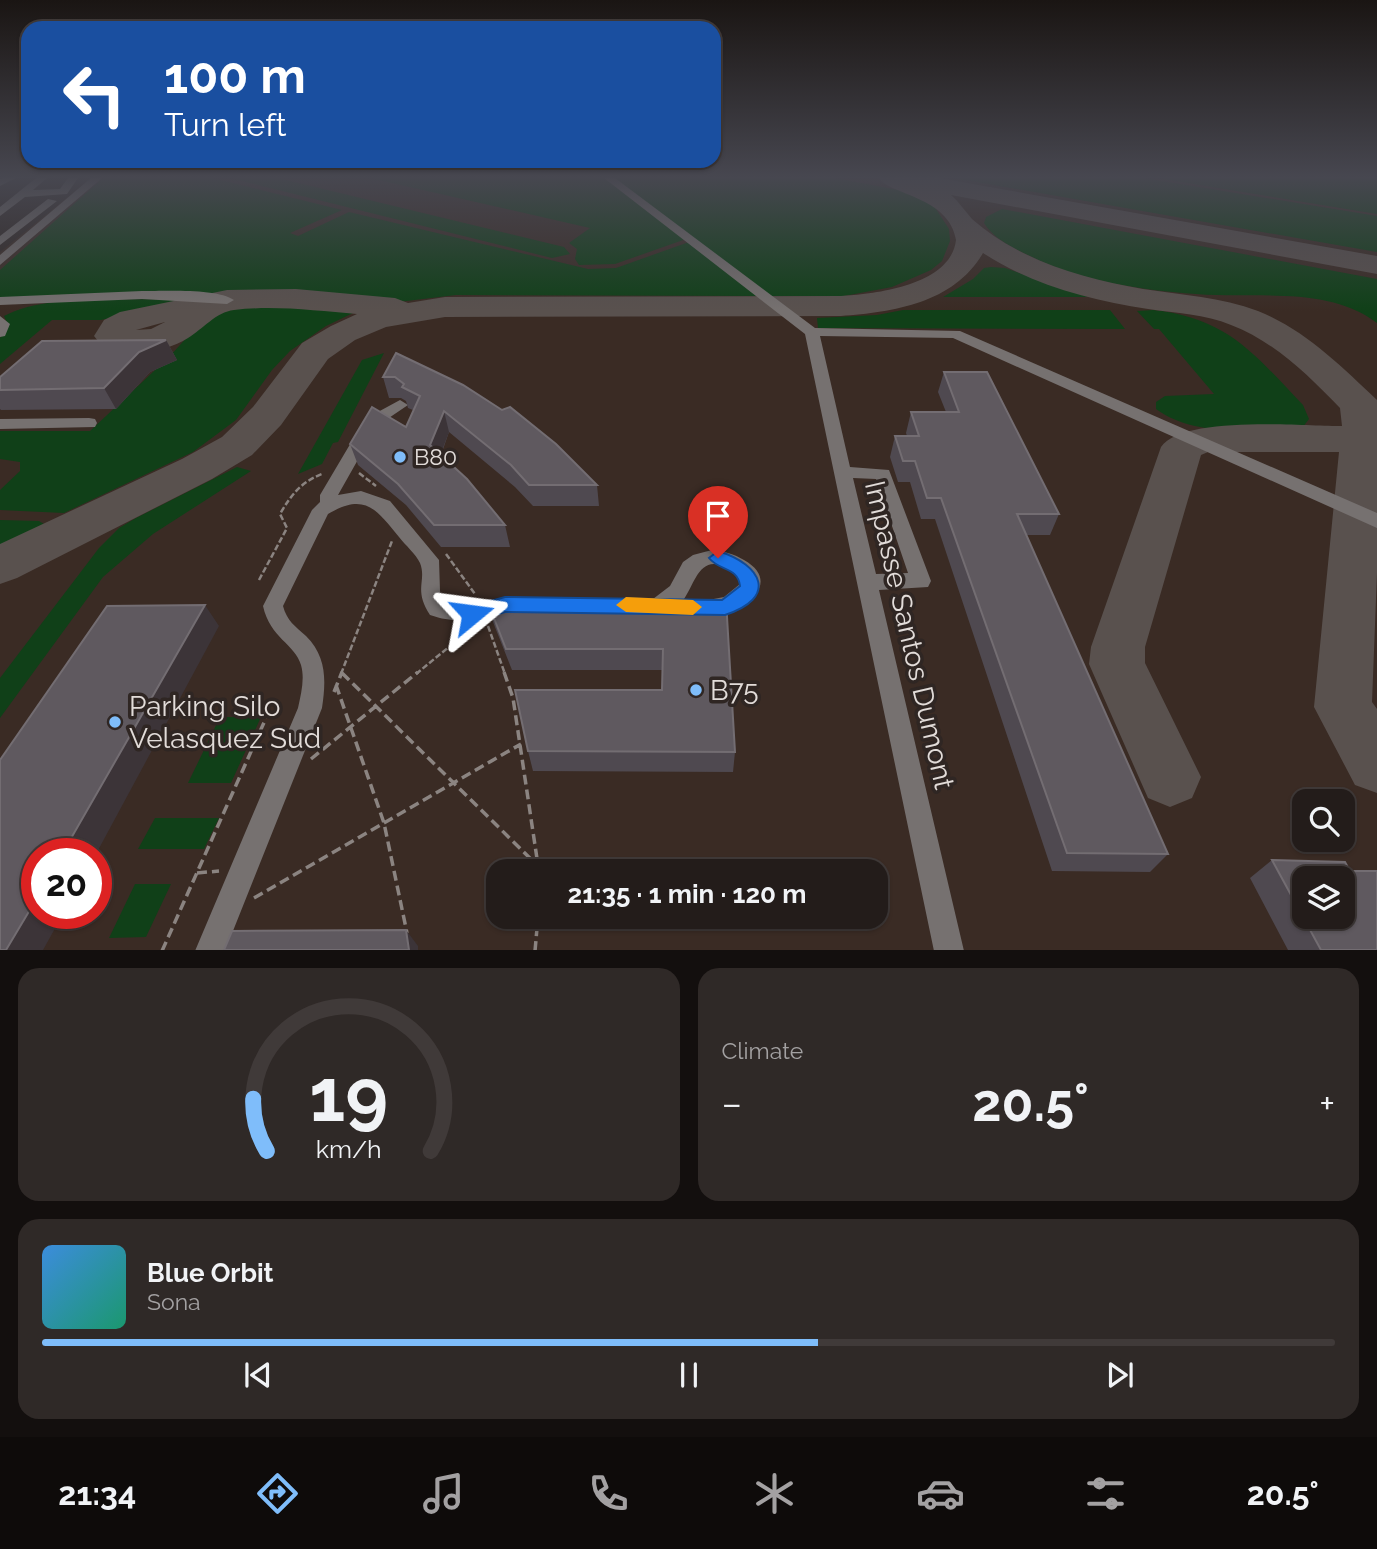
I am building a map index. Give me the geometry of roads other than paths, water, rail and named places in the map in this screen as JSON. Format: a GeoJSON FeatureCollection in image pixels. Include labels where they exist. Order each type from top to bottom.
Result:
{"type":"FeatureCollection","features":[{"type":"Feature","properties":{"kind":"street"},"geometry":{"type":"LineString","coordinates":[[0,242],[24,222]]}},
{"type":"Feature","properties":{"kind":"street"},"geometry":{"type":"LineString","coordinates":[[0,261],[45,222]]}},
{"type":"Feature","properties":{"kind":"street"},"geometry":{"type":"LineString","coordinates":[[667,222],[812,332],[954,334],[1377,521]]}},
{"type":"Feature","properties":{"kind":"street"},"geometry":{"type":"LineString","coordinates":[[0,301],[149,296],[200,296],[227,300]]}},
{"type":"Feature","properties":{"kind":"street"},"geometry":{"type":"LineString","coordinates":[[0,320],[4,324],[0,333]]}},
{"type":"Feature","properties":{"kind":"street","name":"Impasse Santos Dumont"},"geometry":{"type":"LineString","coordinates":[[812,332],[949,950]]}},
{"type":"Feature","properties":{"kind":"street"},"geometry":{"type":"LineString","coordinates":[[329,505],[328,495],[371,423],[400,405]]}},
{"type":"Feature","properties":{"kind":"street"},"geometry":{"type":"LineString","coordinates":[[0,424],[89,423]]}},
{"type":"Feature","properties":{"kind":"street"},"geometry":{"type":"LineString","coordinates":[[843,472],[883,474],[921,582],[867,582]]}},
{"type":"Feature","properties":{"kind":"street"},"geometry":{"type":"LineString","coordinates":[[210,950],[310,708],[315,673],[311,657],[302,645],[280,626],[274,616],[273,606],[321,510],[329,505],[366,497],[384,506],[429,561],[432,571],[428,594],[437,609],[460,615],[495,605],[537,605]]}},
{"type":"Feature","properties":{"kind":"street"},"geometry":{"type":"LineString","coordinates":[[632,605],[660,605]]}},
{"type":"Feature","properties":{"kind":"place","name":"B80"},"geometry":{"type":"Point","coordinates":[400,457]}},
{"type":"Feature","properties":{"kind":"place","name":"B75"},"geometry":{"type":"Point","coordinates":[696,690]}},
{"type":"Feature","properties":{"kind":"place","name":"Parking Silo Velasquez Sud"},"geometry":{"type":"Point","coordinates":[115,722]}}]}
